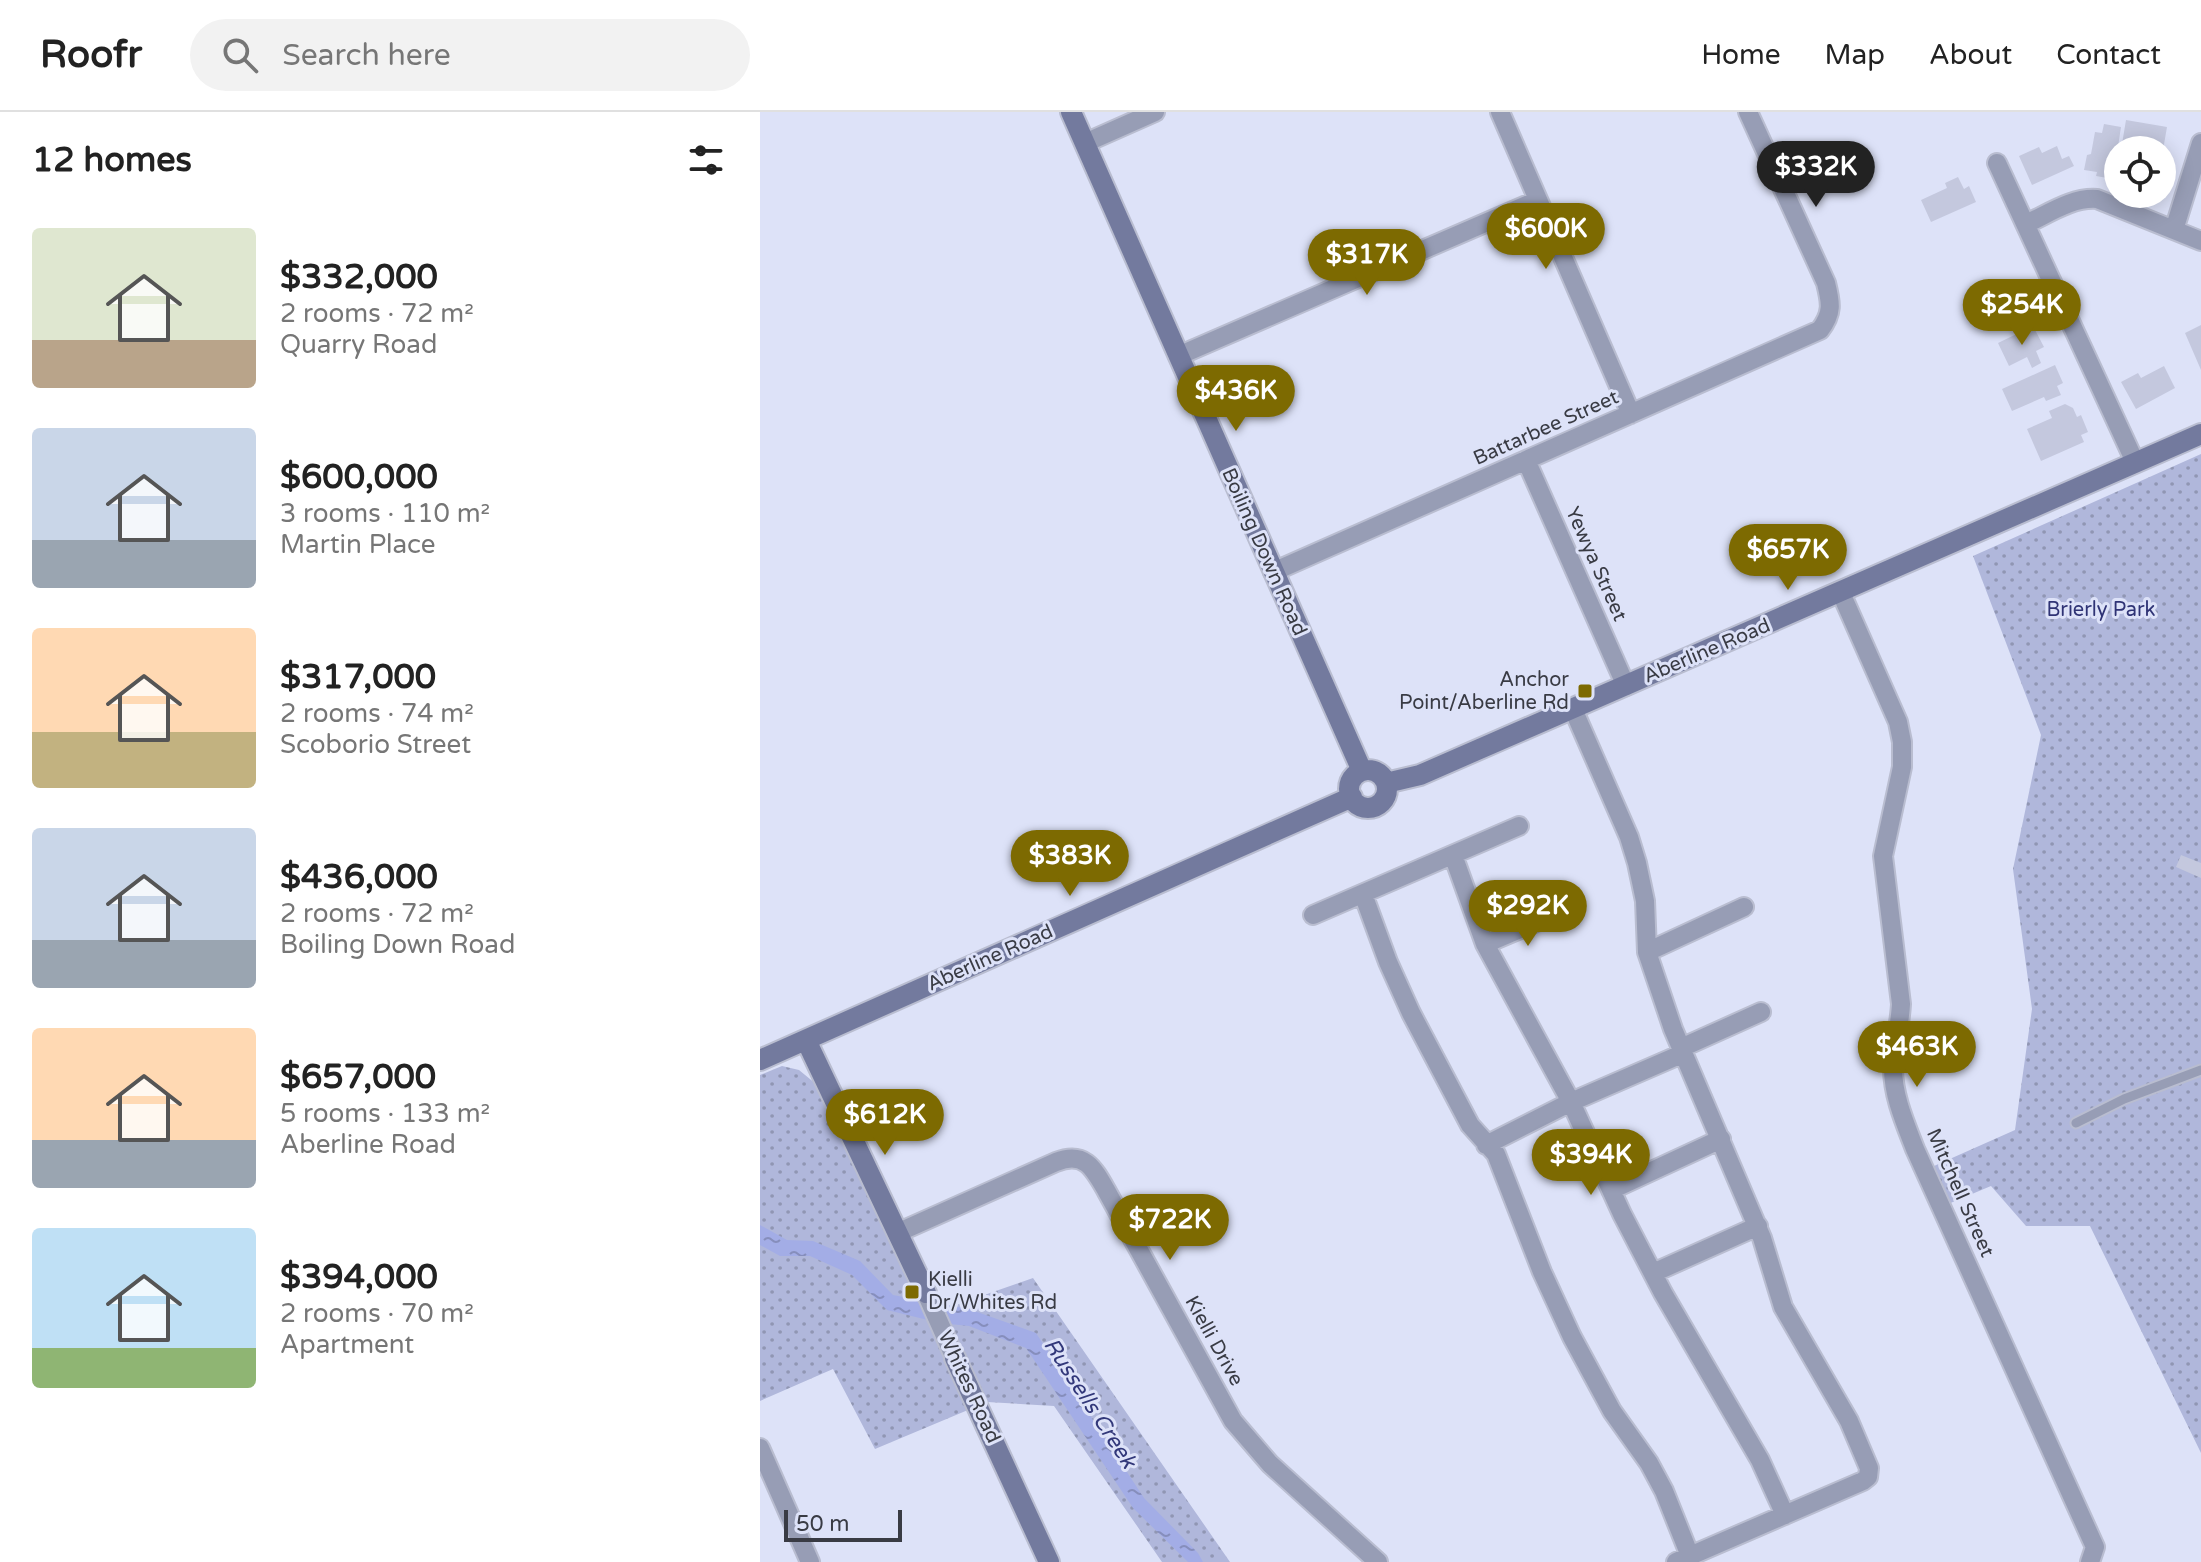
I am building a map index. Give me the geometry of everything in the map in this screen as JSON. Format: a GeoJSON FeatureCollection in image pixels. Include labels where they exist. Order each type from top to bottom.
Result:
{"type":"FeatureCollection","features":[{"type":"Feature","properties":{"kind":"street","name":"Boiling Down Road"},"geometry":{"type":"LineString","coordinates":[[1071,112],[1362,771]]}},
{"type":"Feature","properties":{"kind":"street"},"geometry":{"type":"LineString","coordinates":[[1085,143],[1155,112]]}},
{"type":"Feature","properties":{"kind":"street"},"geometry":{"type":"LineString","coordinates":[[1500,112],[1631,414]]}},
{"type":"Feature","properties":{"kind":"street","name":"Battarbee Street"},"geometry":{"type":"LineString","coordinates":[[1273,572],[1820,330],[1830,317],[1831,303],[1826,283],[1748,112]]}},
{"type":"Feature","properties":{"kind":"street"},"geometry":{"type":"LineString","coordinates":[[2174,230],[2201,143]]}},
{"type":"Feature","properties":{"kind":"street"},"geometry":{"type":"LineString","coordinates":[[1997,163],[2135,462]]}},
{"type":"Feature","properties":{"kind":"street"},"geometry":{"type":"LineString","coordinates":[[2026,224],[2086,198],[2097,199],[2201,241]]}},
{"type":"Feature","properties":{"kind":"street"},"geometry":{"type":"LineString","coordinates":[[1178,356],[1538,200]]}},
{"type":"Feature","properties":{"kind":"street","name":"Aberline Road"},"geometry":{"type":"LineString","coordinates":[[1386,783],[1420,775],[2201,434]]}},
{"type":"Feature","properties":{"kind":"street","name":"Yewya Street"},"geometry":{"type":"LineString","coordinates":[[1526,460],[1626,686]]}},
{"type":"Feature","properties":{"kind":"street","name":"Mitchell Street"},"geometry":{"type":"LineString","coordinates":[[1841,593],[1898,722],[1902,742],[1902,767],[1883,856],[1901,1004],[1893,1064],[1899,1105],[1915,1149],[2095,1547],[2090,1562]]}},
{"type":"Feature","properties":{"kind":"street"},"geometry":{"type":"LineString","coordinates":[[1363,894],[1411,1013],[1470,1125],[1496,1154],[1542,1272],[1572,1337],[1612,1411],[1649,1463],[1664,1491],[1683,1559],[1868,1477],[1869,1468],[1849,1421],[1783,1307],[1758,1226],[1682,1050],[1647,952],[1645,901],[1629,837],[1573,709]]}},
{"type":"Feature","properties":{"kind":"street"},"geometry":{"type":"LineString","coordinates":[[1362,771],[1374,771],[1386,783],[1386,796],[1378,805],[1360,806],[1352,797],[1350,785],[1362,771]]}},
{"type":"Feature","properties":{"kind":"street","name":"Aberline Road"},"geometry":{"type":"LineString","coordinates":[[760,1060],[1352,797]]}},
{"type":"Feature","properties":{"kind":"street"},"geometry":{"type":"LineString","coordinates":[[1313,915],[1519,826]]}},
{"type":"Feature","properties":{"kind":"street"},"geometry":{"type":"LineString","coordinates":[[1453,855],[1485,944],[1571,1102],[1653,1273],[1760,1460],[1785,1515]]}},
{"type":"Feature","properties":{"kind":"street"},"geometry":{"type":"LineString","coordinates":[[1647,952],[1744,907]]}},
{"type":"Feature","properties":{"kind":"street"},"geometry":{"type":"LineString","coordinates":[[1485,944],[1555,914]]}},
{"type":"Feature","properties":{"kind":"street"},"geometry":{"type":"LineString","coordinates":[[1486,1145],[1761,1012]]}},
{"type":"Feature","properties":{"kind":"street","name":"Whites Road"},"geometry":{"type":"LineString","coordinates":[[806,1040],[1049,1562]]}},
{"type":"Feature","properties":{"kind":"street"},"geometry":{"type":"LineString","coordinates":[[1611,1190],[1721,1139]]}},
{"type":"Feature","properties":{"kind":"street","name":"Kielli Drive"},"geometry":{"type":"LineString","coordinates":[[897,1233],[1070,1157],[1085,1161],[1106,1190],[1233,1421],[1270,1464],[1378,1562]]}},
{"type":"Feature","properties":{"kind":"street"},"geometry":{"type":"LineString","coordinates":[[1653,1273],[1758,1226]]}},
{"type":"Feature","properties":{"kind":"street"},"geometry":{"type":"LineString","coordinates":[[760,1448],[810,1562]]}},
{"type":"Feature","properties":{"kind":"lane"},"geometry":{"type":"LineString","coordinates":[[2076,1123],[2124,1099],[2201,1070]]}},
{"type":"Feature","properties":{"kind":"green space","name":"Brierly Park"},"geometry":{"type":"Polygon","coordinates":[[[2201,454],[2201,1453],[2090,1226],[2026,1226],[1991,1186],[1941,1207],[1925,1170],[2015,1130],[2032,1009],[2013,869],[2041,735],[1973,556],[2201,454]]]}},
{"type":"Feature","properties":{"kind":"green space"},"geometry":{"type":"Polygon","coordinates":[[[782,1066],[799,1070],[816,1084],[924,1316],[1033,1278],[1230,1562],[1162,1562],[1054,1406],[987,1402],[875,1449],[833,1369],[760,1401],[760,1075],[782,1066]]]}},
{"type":"Feature","properties":{"kind":"water"},"geometry":{"type":"Polygon","coordinates":[[[760,1225],[787,1240],[813,1241],[860,1261],[893,1295],[969,1309],[1036,1333],[1144,1498],[1198,1553],[1203,1562],[1188,1562],[1133,1508],[1026,1348],[969,1326],[940,1323],[887,1310],[852,1275],[810,1256],[780,1256],[760,1245],[760,1225]]]}},
{"type":"Feature","properties":{"kind":"building"},"geometry":{"type":"Polygon","coordinates":[[[2126,120],[2167,127],[2165,136],[2123,136],[2126,120]]]}},
{"type":"Feature","properties":{"kind":"building"},"geometry":{"type":"Polygon","coordinates":[[[2104,124],[2121,127],[2120,136],[2104,136],[2104,177],[2096,176],[2097,172],[2084,170],[2095,132],[2102,133],[2104,124]]]}},
{"type":"Feature","properties":{"kind":"building"},"geometry":{"type":"Polygon","coordinates":[[[2057,146],[2062,159],[2069,156],[2074,166],[2032,185],[2019,156],[2039,147],[2042,153],[2057,146]]]}},
{"type":"Feature","properties":{"kind":"building"},"geometry":{"type":"Polygon","coordinates":[[[1958,177],[1964,189],[1969,186],[1976,202],[1931,222],[1921,200],[1947,188],[1945,183],[1958,177]]]}},
{"type":"Feature","properties":{"kind":"building"},"geometry":{"type":"Polygon","coordinates":[[[2201,325],[2201,370],[2185,333],[2201,325]]]}},
{"type":"Feature","properties":{"kind":"building"},"geometry":{"type":"Polygon","coordinates":[[[2033,326],[2044,347],[2036,351],[2041,363],[2032,368],[2027,357],[2009,366],[1998,343],[2033,326]]]}},
{"type":"Feature","properties":{"kind":"building"},"geometry":{"type":"Polygon","coordinates":[[[2055,365],[2063,383],[2057,386],[2061,395],[2046,401],[2044,397],[2012,411],[2002,389],[2055,365]]]}},
{"type":"Feature","properties":{"kind":"building"},"geometry":{"type":"Polygon","coordinates":[[[2164,366],[2175,388],[2136,409],[2121,382],[2138,373],[2141,378],[2164,366]]]}},
{"type":"Feature","properties":{"kind":"building"},"geometry":{"type":"Polygon","coordinates":[[[2065,404],[2073,408],[2077,417],[2081,415],[2088,432],[2081,435],[2084,442],[2041,461],[2027,429],[2052,418],[2049,411],[2065,404]]]}},
{"type":"Feature","properties":{"kind":"building"},"geometry":{"type":"Polygon","coordinates":[[[2181,855],[2201,863],[2201,878],[2176,867],[2181,855]]]}},
{"type":"Feature","properties":{"kind":"place","name":"Anchor Point/Aberline Rd"},"geometry":{"type":"Point","coordinates":[1585,691]}},
{"type":"Feature","properties":{"kind":"place","name":"Kielli Dr/Whites Rd"},"geometry":{"type":"Point","coordinates":[912,1292]}},
{"type":"Feature","properties":{"kind":"water label","name":"Russells Creek"},"geometry":{"type":"Point","coordinates":[1090,1403]}}]}
